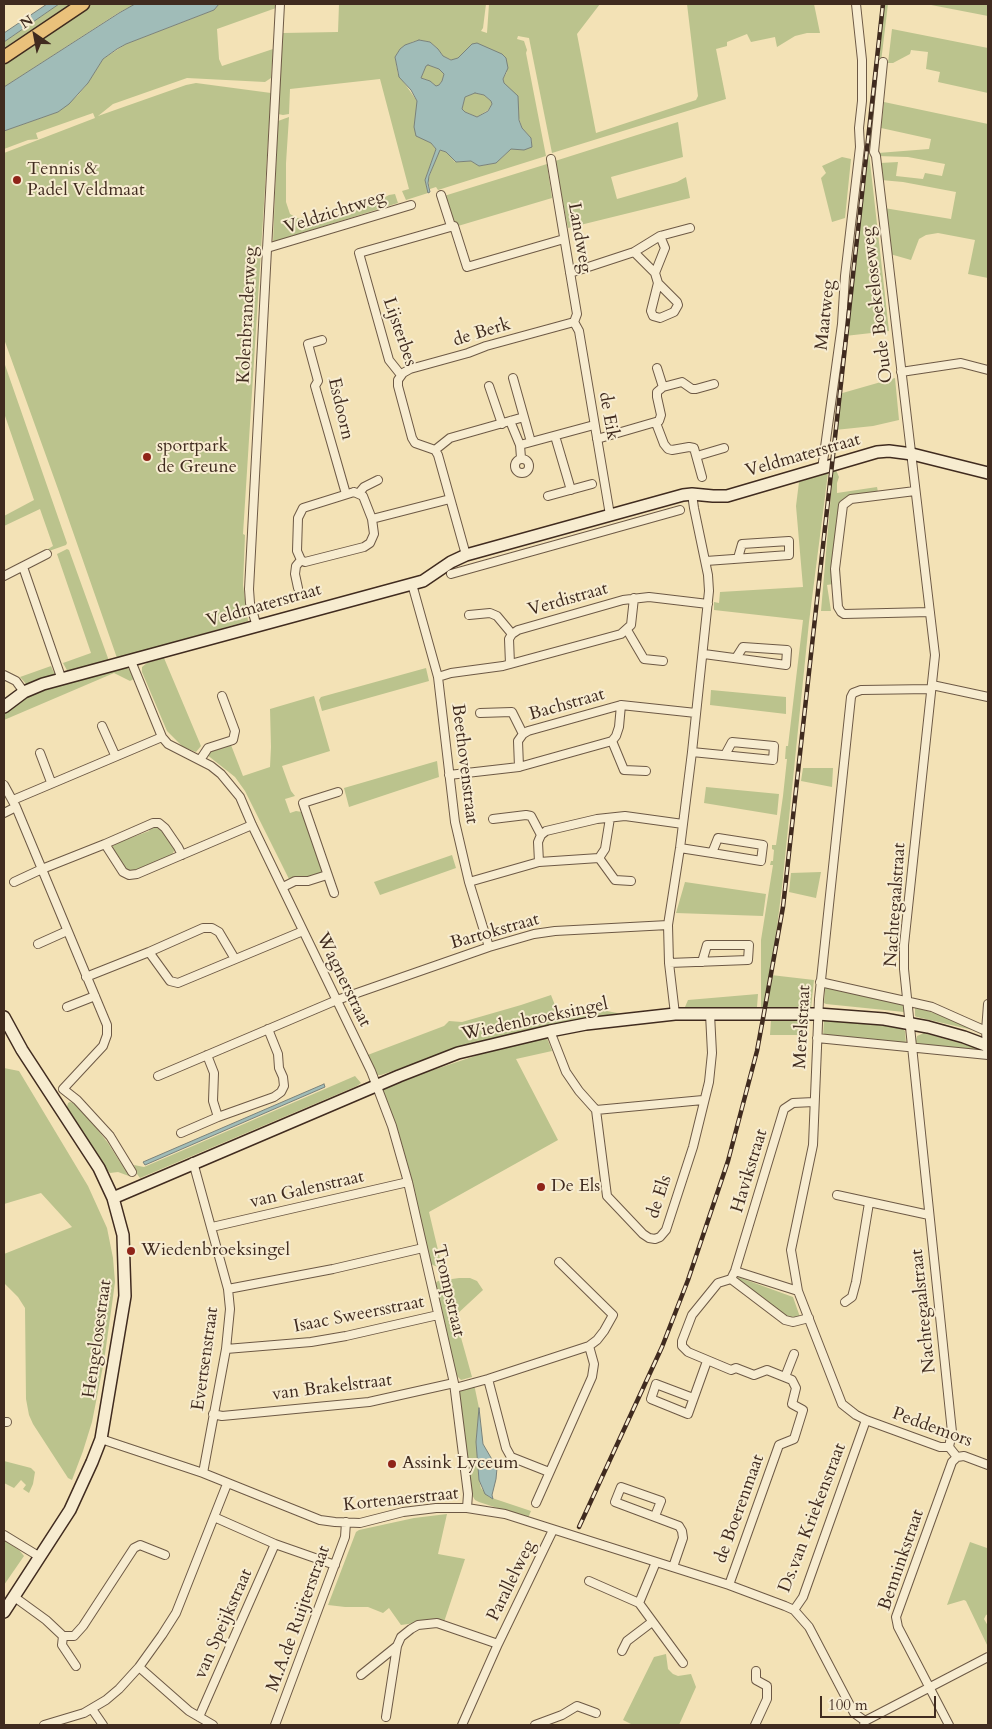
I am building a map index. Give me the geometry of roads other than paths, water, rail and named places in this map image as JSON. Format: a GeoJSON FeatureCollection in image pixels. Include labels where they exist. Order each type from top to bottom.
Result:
{"type":"FeatureCollection","features":[{"type":"Feature","properties":{"kind":"main road"},"geometry":{"type":"LineString","coordinates":[[4,57],[83,4]]}},
{"type":"Feature","properties":{"kind":"street","name":"Kolenbranderweg"},"geometry":{"type":"LineString","coordinates":[[257,627],[250,603],[249,588],[280,4]]}},
{"type":"Feature","properties":{"kind":"street"},"geometry":{"type":"LineString","coordinates":[[856,4],[862,60],[860,147],[874,152]]}},
{"type":"Feature","properties":{"kind":"street","name":"Oude Boekeloseweg"},"geometry":{"type":"LineString","coordinates":[[883,62],[874,152],[912,454]]}},
{"type":"Feature","properties":{"kind":"street","name":"Maatweg"},"geometry":{"type":"LineString","coordinates":[[822,469],[842,324],[860,147]]}},
{"type":"Feature","properties":{"kind":"street","name":"Landweg"},"geometry":{"type":"LineString","coordinates":[[551,159],[577,314],[574,322]]}},
{"type":"Feature","properties":{"kind":"street"},"geometry":{"type":"LineString","coordinates":[[441,195],[451,226],[454,226],[467,267],[564,239]]}},
{"type":"Feature","properties":{"kind":"street","name":"Veldzichtweg"},"geometry":{"type":"LineString","coordinates":[[267,248],[411,204]]}},
{"type":"Feature","properties":{"kind":"street","name":"Lijsterbes"},"geometry":{"type":"LineString","coordinates":[[435,450],[415,444],[412,438],[398,386],[401,375],[389,360],[359,253],[451,226]]}},
{"type":"Feature","properties":{"kind":"street"},"geometry":{"type":"LineString","coordinates":[[570,273],[634,252],[660,236],[690,228]]}},
{"type":"Feature","properties":{"kind":"street"},"geometry":{"type":"LineString","coordinates":[[655,273],[665,248],[660,236]]}},
{"type":"Feature","properties":{"kind":"street"},"geometry":{"type":"LineString","coordinates":[[634,252],[655,273],[658,283],[677,302],[678,306],[674,312],[660,318],[654,316],[651,312],[658,283]]}},
{"type":"Feature","properties":{"kind":"street","name":"de Berk"},"geometry":{"type":"LineString","coordinates":[[401,375],[410,369],[574,322]]}},
{"type":"Feature","properties":{"kind":"street","name":"de Eik"},"geometry":{"type":"LineString","coordinates":[[574,322],[579,331],[610,515]]}},
{"type":"Feature","properties":{"kind":"street","name":"Esdoorn"},"geometry":{"type":"LineString","coordinates":[[322,340],[308,344],[318,381],[316,386],[317,393],[346,494]]}},
{"type":"Feature","properties":{"kind":"street"},"geometry":{"type":"LineString","coordinates":[[901,372],[961,363],[988,370]]}},
{"type":"Feature","properties":{"kind":"street"},"geometry":{"type":"LineString","coordinates":[[657,368],[663,386]]}},
{"type":"Feature","properties":{"kind":"street"},"geometry":{"type":"LineString","coordinates":[[513,378],[531,442]]}},
{"type":"Feature","properties":{"kind":"street"},"geometry":{"type":"LineString","coordinates":[[597,439],[659,421],[661,415],[656,397],[663,386],[682,382],[692,389],[696,389],[714,384]]}},
{"type":"Feature","properties":{"kind":"street"},"geometry":{"type":"LineString","coordinates":[[489,386],[502,424]]}},
{"type":"Feature","properties":{"kind":"street"},"geometry":{"type":"LineString","coordinates":[[466,555],[435,450],[450,438],[524,417]]}},
{"type":"Feature","properties":{"kind":"street"},"geometry":{"type":"LineString","coordinates":[[510,421],[520,445],[521,458]]}},
{"type":"Feature","properties":{"kind":"street"},"geometry":{"type":"LineString","coordinates":[[656,423],[664,444],[668,449],[672,450],[690,446],[694,448],[702,477]]}},
{"type":"Feature","properties":{"kind":"street"},"geometry":{"type":"LineString","coordinates":[[520,445],[594,425]]}},
{"type":"Feature","properties":{"kind":"street"},"geometry":{"type":"LineString","coordinates":[[555,436],[571,490]]}},
{"type":"Feature","properties":{"kind":"street"},"geometry":{"type":"LineString","coordinates":[[697,456],[724,448]]}},
{"type":"Feature","properties":{"kind":"street","name":"Veldmaterstraat"},"geometry":{"type":"LineString","coordinates":[[4,708],[24,692],[43,684],[130,662],[423,581],[451,562],[466,555],[692,494],[727,496],[878,452],[912,454],[988,474]]}},
{"type":"Feature","properties":{"kind":"street","name":"Nachtegaalstraat"},"geometry":{"type":"LineString","coordinates":[[912,454],[935,655],[904,945],[904,969],[952,1432],[949,1447]]}},
{"type":"Feature","properties":{"kind":"street"},"geometry":{"type":"LineString","coordinates":[[359,493],[364,487],[378,480]]}},
{"type":"Feature","properties":{"kind":"street"},"geometry":{"type":"LineString","coordinates":[[548,496],[592,484]]}},
{"type":"Feature","properties":{"kind":"street"},"geometry":{"type":"LineString","coordinates":[[915,490],[851,499],[843,505],[835,569],[838,607],[844,614],[930,612]]}},
{"type":"Feature","properties":{"kind":"street"},"geometry":{"type":"LineString","coordinates":[[359,493],[364,496],[372,519],[374,538],[364,547],[305,562],[301,560],[297,551],[298,518],[303,508],[346,494],[359,493]]}},
{"type":"Feature","properties":{"kind":"street"},"geometry":{"type":"LineString","coordinates":[[675,1014],[668,925],[680,848],[710,591],[706,561],[692,494]]}},
{"type":"Feature","properties":{"kind":"street"},"geometry":{"type":"LineString","coordinates":[[372,519],[450,499]]}},
{"type":"Feature","properties":{"kind":"street"},"geometry":{"type":"LineString","coordinates":[[628,510],[631,524]]}},
{"type":"Feature","properties":{"kind":"street"},"geometry":{"type":"LineString","coordinates":[[451,574],[680,510]]}},
{"type":"Feature","properties":{"kind":"street"},"geometry":{"type":"LineString","coordinates":[[532,537],[536,550]]}},
{"type":"Feature","properties":{"kind":"street"},"geometry":{"type":"LineString","coordinates":[[706,561],[789,555],[789,541],[742,544],[738,558]]}},
{"type":"Feature","properties":{"kind":"street"},"geometry":{"type":"LineString","coordinates":[[4,576],[47,554]]}},
{"type":"Feature","properties":{"kind":"street"},"geometry":{"type":"LineString","coordinates":[[298,588],[295,574],[296,566],[301,560]]}},
{"type":"Feature","properties":{"kind":"street"},"geometry":{"type":"LineString","coordinates":[[23,566],[62,680]]}},
{"type":"Feature","properties":{"kind":"street","name":"Beethovenstraat"},"geometry":{"type":"LineString","coordinates":[[412,584],[438,677],[455,822],[469,882],[489,947]]}},
{"type":"Feature","properties":{"kind":"street","name":"Verdistraat"},"geometry":{"type":"LineString","coordinates":[[510,664],[508,639],[518,630],[634,598],[649,597],[708,604]]}},
{"type":"Feature","properties":{"kind":"street","name":"Verdistraat"},"geometry":{"type":"LineString","coordinates":[[627,630],[631,625],[634,598]]}},
{"type":"Feature","properties":{"kind":"street","name":"Verdistraat"},"geometry":{"type":"LineString","coordinates":[[469,615],[490,613],[497,616],[512,634]]}},
{"type":"Feature","properties":{"kind":"street"},"geometry":{"type":"LineString","coordinates":[[438,677],[510,664],[622,634],[627,630],[644,659],[663,661]]}},
{"type":"Feature","properties":{"kind":"street"},"geometry":{"type":"LineString","coordinates":[[704,654],[736,658],[786,664],[787,650],[743,647],[736,658]]}},
{"type":"Feature","properties":{"kind":"street"},"geometry":{"type":"LineString","coordinates":[[4,812],[51,782],[162,737],[130,662]]}},
{"type":"Feature","properties":{"kind":"street"},"geometry":{"type":"LineString","coordinates":[[4,675],[16,681],[24,692]]}},
{"type":"Feature","properties":{"kind":"street","name":"Merelstraat"},"geometry":{"type":"LineString","coordinates":[[866,1420],[842,1404],[798,1291],[791,1250],[813,1145],[820,982],[851,697],[853,693],[861,690],[931,687],[988,697]]}},
{"type":"Feature","properties":{"kind":"street"},"geometry":{"type":"LineString","coordinates":[[200,760],[208,748],[233,740],[235,731],[222,696]]}},
{"type":"Feature","properties":{"kind":"street","name":"Bachstraat"},"geometry":{"type":"LineString","coordinates":[[519,767],[518,741],[528,731],[621,705],[696,713]]}},
{"type":"Feature","properties":{"kind":"street","name":"Bachstraat"},"geometry":{"type":"LineString","coordinates":[[612,742],[619,727],[621,705]]}},
{"type":"Feature","properties":{"kind":"street","name":"Bachstraat"},"geometry":{"type":"LineString","coordinates":[[480,713],[512,712],[523,734]]}},
{"type":"Feature","properties":{"kind":"street"},"geometry":{"type":"LineString","coordinates":[[102,726],[115,756]]}},
{"type":"Feature","properties":{"kind":"street","name":"Wagnerstraat"},"geometry":{"type":"LineString","coordinates":[[162,737],[168,744],[200,760],[221,774],[240,797],[376,1086]]}},
{"type":"Feature","properties":{"kind":"street"},"geometry":{"type":"LineString","coordinates":[[449,775],[519,767],[612,742],[624,770],[646,771]]}},
{"type":"Feature","properties":{"kind":"street"},"geometry":{"type":"LineString","coordinates":[[692,752],[773,760],[774,746],[732,742],[725,755]]}},
{"type":"Feature","properties":{"kind":"street"},"geometry":{"type":"LineString","coordinates":[[40,753],[51,782]]}},
{"type":"Feature","properties":{"kind":"street"},"geometry":{"type":"LineString","coordinates":[[4,785],[42,869],[107,1026],[107,1035],[103,1046],[63,1089],[52,1098]]}},
{"type":"Feature","properties":{"kind":"street"},"geometry":{"type":"LineString","coordinates":[[334,893],[303,803],[338,792]]}},
{"type":"Feature","properties":{"kind":"street"},"geometry":{"type":"LineString","coordinates":[[492,819],[531,816],[541,835]]}},
{"type":"Feature","properties":{"kind":"street"},"geometry":{"type":"LineString","coordinates":[[539,862],[538,842],[541,835],[546,831],[597,819],[625,816],[683,824]]}},
{"type":"Feature","properties":{"kind":"street"},"geometry":{"type":"LineString","coordinates":[[599,858],[605,849],[610,818]]}},
{"type":"Feature","properties":{"kind":"street"},"geometry":{"type":"LineString","coordinates":[[14,882],[152,823],[159,824],[165,828],[182,855]]}},
{"type":"Feature","properties":{"kind":"street"},"geometry":{"type":"LineString","coordinates":[[104,844],[123,872],[129,875],[138,874],[252,825]]}},
{"type":"Feature","properties":{"kind":"street"},"geometry":{"type":"LineString","coordinates":[[680,848],[761,861],[763,845],[718,838],[712,853]]}},
{"type":"Feature","properties":{"kind":"street"},"geometry":{"type":"LineString","coordinates":[[469,882],[539,862],[599,858]]}},
{"type":"Feature","properties":{"kind":"street"},"geometry":{"type":"LineString","coordinates":[[599,858],[615,880],[631,881]]}},
{"type":"Feature","properties":{"kind":"street"},"geometry":{"type":"LineString","coordinates":[[282,887],[295,881],[308,881],[327,875]]}},
{"type":"Feature","properties":{"kind":"street","name":"Bartokstraat"},"geometry":{"type":"LineString","coordinates":[[158,1076],[337,1000],[489,947],[534,934],[555,931],[668,925]]}},
{"type":"Feature","properties":{"kind":"street"},"geometry":{"type":"LineString","coordinates":[[86,977],[204,928],[212,928],[219,932],[235,959]]}},
{"type":"Feature","properties":{"kind":"street"},"geometry":{"type":"LineString","coordinates":[[149,952],[170,981],[178,983],[303,931]]}},
{"type":"Feature","properties":{"kind":"street"},"geometry":{"type":"LineString","coordinates":[[38,944],[67,932]]}},
{"type":"Feature","properties":{"kind":"street"},"geometry":{"type":"LineString","coordinates":[[670,963],[702,962],[748,960],[749,945],[707,945],[702,962]]}},
{"type":"Feature","properties":{"kind":"street"},"geometry":{"type":"LineString","coordinates":[[820,982],[932,1008],[986,1031]]}},
{"type":"Feature","properties":{"kind":"street"},"geometry":{"type":"LineString","coordinates":[[67,1007],[95,996]]}},
{"type":"Feature","properties":{"kind":"street"},"geometry":{"type":"LineString","coordinates":[[817,1038],[988,1050],[986,1031],[988,1004]]}},
{"type":"Feature","properties":{"kind":"street","name":"Wiedenbroeksingel"},"geometry":{"type":"LineString","coordinates":[[113,1198],[376,1086],[458,1054],[586,1024],[675,1014],[818,1014],[884,1019],[910,1024],[964,1037],[988,1050]]}},
{"type":"Feature","properties":{"kind":"street","name":"de Els"},"geometry":{"type":"LineString","coordinates":[[596,1110],[607,1196],[643,1234],[649,1238],[655,1239],[660,1237],[666,1230],[693,1147],[703,1100],[709,1082],[712,1054],[710,1014]]}},
{"type":"Feature","properties":{"kind":"street","name":"Hengelosestraat"},"geometry":{"type":"LineString","coordinates":[[4,1017],[52,1098],[99,1168],[113,1198],[122,1235],[125,1296],[101,1439],[70,1510],[4,1612]]}},
{"type":"Feature","properties":{"kind":"street"},"geometry":{"type":"LineString","coordinates":[[182,1133],[218,1117],[274,1097],[281,1092],[284,1086],[283,1076],[278,1068],[278,1054],[268,1029]]}},
{"type":"Feature","properties":{"kind":"street"},"geometry":{"type":"LineString","coordinates":[[550,1031],[566,1072],[596,1110],[703,1100]]}},
{"type":"Feature","properties":{"kind":"street"},"geometry":{"type":"LineString","coordinates":[[207,1055],[214,1073],[213,1101],[218,1117]]}},
{"type":"Feature","properties":{"kind":"street","name":"Trompstraat"},"geometry":{"type":"LineString","coordinates":[[376,1086],[392,1126],[408,1182],[455,1385],[468,1494],[467,1508]]}},
{"type":"Feature","properties":{"kind":"street"},"geometry":{"type":"LineString","coordinates":[[63,1089],[77,1100],[110,1136],[132,1172]]}},
{"type":"Feature","properties":{"kind":"street","name":"Havikstraat"},"geometry":{"type":"LineString","coordinates":[[731,1279],[784,1109],[793,1103],[814,1102]]}},
{"type":"Feature","properties":{"kind":"street","name":"Evertsenstraat"},"geometry":{"type":"LineString","coordinates":[[194,1162],[228,1289],[230,1318],[203,1473]]}},
{"type":"Feature","properties":{"kind":"street","name":"van Galenstraat"},"geometry":{"type":"LineString","coordinates":[[212,1228],[408,1182]]}},
{"type":"Feature","properties":{"kind":"street"},"geometry":{"type":"LineString","coordinates":[[837,1195],[929,1214]]}},
{"type":"Feature","properties":{"kind":"street"},"geometry":{"type":"LineString","coordinates":[[845,1302],[852,1297],[856,1282],[869,1203]]}},
{"type":"Feature","properties":{"kind":"street"},"geometry":{"type":"LineString","coordinates":[[228,1289],[333,1269],[423,1248]]}},
{"type":"Feature","properties":{"kind":"street"},"geometry":{"type":"LineString","coordinates":[[536,1503],[592,1377],[594,1364],[589,1346],[604,1331],[613,1315],[559,1262]]}},
{"type":"Feature","properties":{"kind":"street"},"geometry":{"type":"LineString","coordinates":[[735,1271],[798,1291]]}},
{"type":"Feature","properties":{"kind":"street"},"geometry":{"type":"LineString","coordinates":[[794,1354],[784,1378],[767,1370],[754,1375],[736,1368],[731,1370],[684,1350],[682,1340],[692,1315],[718,1283],[731,1279],[785,1320],[793,1322],[809,1318]]}},
{"type":"Feature","properties":{"kind":"street","name":"Isaac Sweersstraat"},"geometry":{"type":"LineString","coordinates":[[226,1349],[328,1339],[438,1315]]}},
{"type":"Feature","properties":{"kind":"street","name":"van Brakelstraat"},"geometry":{"type":"LineString","coordinates":[[213,1414],[222,1416],[369,1402],[488,1379],[589,1346]]}},
{"type":"Feature","properties":{"kind":"street"},"geometry":{"type":"LineString","coordinates":[[693,1398],[656,1384],[651,1399],[688,1414],[707,1361]]}},
{"type":"Feature","properties":{"kind":"street","name":"de Boerenmaat"},"geometry":{"type":"LineString","coordinates":[[729,1586],[752,1516],[779,1445],[794,1439],[804,1410],[792,1404],[796,1388],[792,1380],[784,1378]]}},
{"type":"Feature","properties":{"kind":"street"},"geometry":{"type":"LineString","coordinates":[[488,1379],[506,1448],[511,1457],[549,1472]]}},
{"type":"Feature","properties":{"kind":"street","name":"Peddemors"},"geometry":{"type":"LineString","coordinates":[[866,1420],[940,1446],[949,1447],[957,1457],[964,1456],[988,1465]]}},
{"type":"Feature","properties":{"kind":"street","name":"Ds.van Kriekenstraat"},"geometry":{"type":"LineString","coordinates":[[864,1723],[854,1713],[809,1628],[794,1610],[803,1597],[866,1420]]}},
{"type":"Feature","properties":{"kind":"street","name":"Kortenaerstraat"},"geometry":{"type":"LineString","coordinates":[[101,1439],[203,1473],[313,1517],[335,1522],[360,1523],[416,1510],[467,1508],[505,1514],[673,1567],[794,1610]]}},
{"type":"Feature","properties":{"kind":"street","name":"Benninkstraat"},"geometry":{"type":"LineString","coordinates":[[949,1725],[898,1627],[896,1617],[952,1462],[957,1457]]}},
{"type":"Feature","properties":{"kind":"street"},"geometry":{"type":"LineString","coordinates":[[44,1725],[92,1709],[119,1689],[139,1667],[176,1613],[227,1484]]}},
{"type":"Feature","properties":{"kind":"street"},"geometry":{"type":"LineString","coordinates":[[655,1516],[661,1501],[620,1487],[615,1502],[679,1526],[683,1538],[673,1567]]}},
{"type":"Feature","properties":{"kind":"street"},"geometry":{"type":"LineString","coordinates":[[214,1517],[275,1544],[335,1565]]}},
{"type":"Feature","properties":{"kind":"street","name":"M.A.de Ruijterstraat"},"geometry":{"type":"LineString","coordinates":[[275,1725],[345,1537],[346,1522]]}},
{"type":"Feature","properties":{"kind":"street","name":"Parallelweg"},"geometry":{"type":"LineString","coordinates":[[462,1725],[498,1644],[553,1530]]}},
{"type":"Feature","properties":{"kind":"street"},"geometry":{"type":"LineString","coordinates":[[4,1535],[40,1557]]}},
{"type":"Feature","properties":{"kind":"street","name":"van Speijkstraat"},"geometry":{"type":"LineString","coordinates":[[199,1717],[275,1544]]}},
{"type":"Feature","properties":{"kind":"street"},"geometry":{"type":"LineString","coordinates":[[13,1596],[46,1620],[63,1636],[74,1636],[84,1626],[134,1548],[140,1545],[165,1555]]}},
{"type":"Feature","properties":{"kind":"street"},"geometry":{"type":"LineString","coordinates":[[639,1603],[656,1562]]}},
{"type":"Feature","properties":{"kind":"street"},"geometry":{"type":"LineString","coordinates":[[589,1581],[639,1603],[683,1663]]}},
{"type":"Feature","properties":{"kind":"street"},"geometry":{"type":"LineString","coordinates":[[622,1651],[627,1641],[652,1622]]}},
{"type":"Feature","properties":{"kind":"street","name":"Parallelweg"},"geometry":{"type":"LineString","coordinates":[[361,1675],[397,1646],[401,1637],[418,1625],[437,1624],[498,1644]]}},
{"type":"Feature","properties":{"kind":"street"},"geometry":{"type":"LineString","coordinates":[[63,1636],[62,1645],[76,1666]]}},
{"type":"Feature","properties":{"kind":"street"},"geometry":{"type":"LineString","coordinates":[[386,1717],[397,1646]]}},
{"type":"Feature","properties":{"kind":"street"},"geometry":{"type":"LineString","coordinates":[[864,1723],[929,1686],[988,1657]]}},
{"type":"Feature","properties":{"kind":"street"},"geometry":{"type":"LineString","coordinates":[[139,1667],[177,1702],[213,1725]]}},
{"type":"Feature","properties":{"kind":"street"},"geometry":{"type":"LineString","coordinates":[[755,1725],[767,1699],[767,1686],[756,1680],[756,1671]]}},
{"type":"Feature","properties":{"kind":"street"},"geometry":{"type":"LineString","coordinates":[[535,1725],[562,1715],[576,1706],[596,1712]]}},
{"type":"Feature","properties":{"kind":"street"},"geometry":{"type":"LineString","coordinates":[[92,1709],[103,1725]]}},
{"type":"Feature","properties":{"kind":"water"},"geometry":{"type":"Polygon","coordinates":[[[47,4],[59,4],[4,42],[4,33],[47,4]]]}},
{"type":"Feature","properties":{"kind":"water"},"geometry":{"type":"Polygon","coordinates":[[[135,4],[219,4],[214,10],[117,49],[103,59],[88,83],[69,104],[58,112],[4,131],[4,87],[135,4]]]}},
{"type":"Feature","properties":{"kind":"water"},"geometry":{"type":"Polygon","coordinates":[[[419,40],[430,42],[443,56],[451,60],[458,58],[472,44],[477,43],[502,54],[506,58],[508,68],[503,79],[504,83],[518,96],[519,120],[522,128],[531,138],[532,147],[524,150],[511,149],[496,163],[479,166],[471,161],[456,162],[446,152],[440,150],[429,176],[430,192],[428,193],[425,180],[436,149],[431,143],[416,136],[414,127],[417,101],[411,90],[399,77],[395,57],[405,45],[419,40]],[[428,65],[421,78],[430,81],[436,86],[439,85],[444,74],[439,69],[428,65]],[[475,93],[465,97],[462,109],[477,117],[488,111],[492,104],[484,95],[475,93]]]}},
{"type":"Feature","properties":{"kind":"water"},"geometry":{"type":"Polygon","coordinates":[[[324,1084],[325,1087],[145,1165],[143,1162],[324,1084]]]}},
{"type":"Feature","properties":{"kind":"water"},"geometry":{"type":"Polygon","coordinates":[[[479,1408],[483,1444],[497,1468],[492,1495],[493,1499],[485,1494],[479,1480],[476,1442],[479,1408]]]}},
{"type":"Feature","properties":{"kind":"railway"},"geometry":{"type":"LineString","coordinates":[[579,1527],[662,1347],[688,1280],[728,1161],[757,1051],[783,907],[883,4]]}},
{"type":"Feature","properties":{"kind":"place","name":"Tennis & Padel Veldmaat"},"geometry":{"type":"Point","coordinates":[17,180]}},
{"type":"Feature","properties":{"kind":"place","name":"sportpark de Greune"},"geometry":{"type":"Point","coordinates":[147,457]}},
{"type":"Feature","properties":{"kind":"place","name":"De Els"},"geometry":{"type":"Point","coordinates":[541,1187]}},
{"type":"Feature","properties":{"kind":"place","name":"Wiedenbroeksingel"},"geometry":{"type":"Point","coordinates":[131,1251]}},
{"type":"Feature","properties":{"kind":"place","name":"Assink Lyceum"},"geometry":{"type":"Point","coordinates":[392,1464]}}]}
